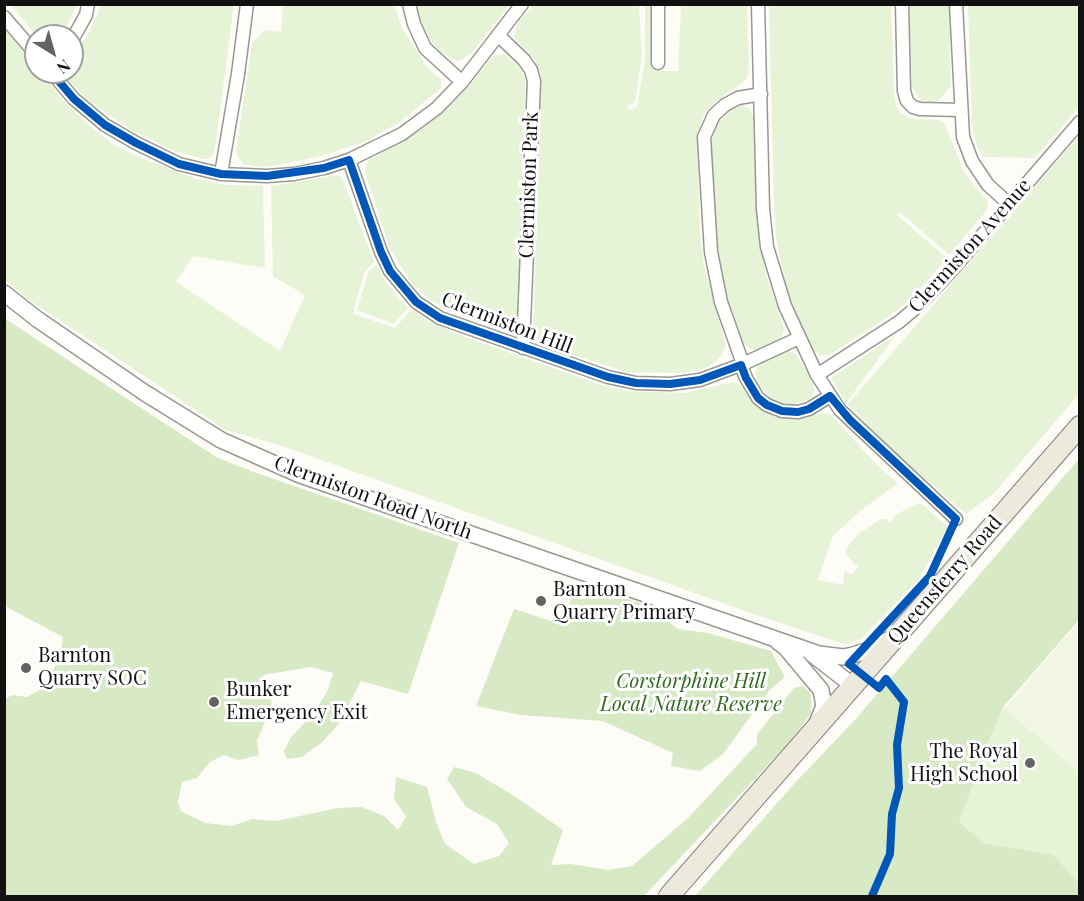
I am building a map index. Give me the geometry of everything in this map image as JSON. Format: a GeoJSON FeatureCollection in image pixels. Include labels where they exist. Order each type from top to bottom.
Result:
{"type":"FeatureCollection","features":[{"type":"Feature","properties":{"kind":"main road","name":"Queensferry Road"},"geometry":{"type":"LineString","coordinates":[[669,897],[1080,426]]}},
{"type":"Feature","properties":{"kind":"street"},"geometry":{"type":"LineString","coordinates":[[81,24],[88,4]]}},
{"type":"Feature","properties":{"kind":"street"},"geometry":{"type":"LineString","coordinates":[[221,174],[247,4]]}},
{"type":"Feature","properties":{"kind":"street"},"geometry":{"type":"LineString","coordinates":[[409,4],[414,24],[425,48],[462,82]]}},
{"type":"Feature","properties":{"kind":"street"},"geometry":{"type":"LineString","coordinates":[[61,84],[74,99],[105,125],[179,164],[221,174],[267,176],[294,174],[324,168],[370,152],[402,134],[437,108],[462,82],[522,4]]}},
{"type":"Feature","properties":{"kind":"street"},"geometry":{"type":"LineString","coordinates":[[658,4],[658,63]]}},
{"type":"Feature","properties":{"kind":"street"},"geometry":{"type":"LineString","coordinates":[[758,4],[763,209],[767,247],[785,306],[817,375],[845,415],[956,519]]}},
{"type":"Feature","properties":{"kind":"street"},"geometry":{"type":"LineString","coordinates":[[902,4],[904,90],[907,101],[920,109],[960,110]]}},
{"type":"Feature","properties":{"kind":"street"},"geometry":{"type":"LineString","coordinates":[[956,4],[963,137],[972,161],[988,185],[1009,204]]}},
{"type":"Feature","properties":{"kind":"street"},"geometry":{"type":"LineString","coordinates":[[4,17],[24,40]]}},
{"type":"Feature","properties":{"kind":"street","name":"Clermiston Park"},"geometry":{"type":"LineString","coordinates":[[498,35],[524,60],[531,70],[534,81],[523,348]]}},
{"type":"Feature","properties":{"kind":"street"},"geometry":{"type":"LineString","coordinates":[[761,94],[738,98],[725,105],[714,115],[704,137],[711,252],[721,302],[746,378],[758,398],[767,405],[782,411],[798,412],[809,409],[830,396]]}},
{"type":"Feature","properties":{"kind":"street","name":"Clermiston Avenue"},"geometry":{"type":"LineString","coordinates":[[817,375],[899,322],[918,306],[1080,122]]}},
{"type":"Feature","properties":{"kind":"street","name":"Clermiston Hill"},"geometry":{"type":"LineString","coordinates":[[349,160],[390,271],[416,302],[440,318],[608,377],[636,383],[670,384],[700,380],[742,365],[798,338]]}},
{"type":"Feature","properties":{"kind":"street","name":"Clermiston Road North"},"geometry":{"type":"LineString","coordinates":[[4,293],[36,319],[145,393],[221,440],[300,475],[807,650],[832,656],[853,655],[878,646],[900,632]]}},
{"type":"Feature","properties":{"kind":"street","name":"Clermiston Road North"},"geometry":{"type":"LineString","coordinates":[[774,639],[785,647],[821,690],[824,706],[815,728]]}},
{"type":"Feature","properties":{"kind":"street","name":"Clermiston Road North"},"geometry":{"type":"LineString","coordinates":[[807,650],[852,686]]}},
{"type":"Feature","properties":{"kind":"green space"},"geometry":{"type":"Polygon","coordinates":[[[11,5],[77,5],[68,24],[26,24],[11,5]]]}},
{"type":"Feature","properties":{"kind":"green space"},"geometry":{"type":"Polygon","coordinates":[[[101,5],[234,5],[214,153],[208,159],[203,159],[174,151],[131,130],[89,101],[72,84],[84,84],[84,40],[101,5]]]}},
{"type":"Feature","properties":{"kind":"green space"},"geometry":{"type":"Polygon","coordinates":[[[283,5],[394,5],[402,28],[426,66],[441,80],[441,88],[400,122],[364,142],[321,156],[277,165],[262,167],[245,165],[237,156],[236,151],[252,44],[264,30],[281,32],[283,5]]]}},
{"type":"Feature","properties":{"kind":"green space"},"geometry":{"type":"Polygon","coordinates":[[[415,5],[509,5],[471,54],[459,61],[441,52],[430,39],[415,5]]]}},
{"type":"Feature","properties":{"kind":"green space"},"geometry":{"type":"Polygon","coordinates":[[[533,5],[639,5],[642,56],[635,102],[628,106],[628,110],[637,107],[645,60],[645,5],[651,5],[653,71],[678,71],[681,5],[747,5],[749,72],[741,84],[711,105],[704,114],[697,135],[700,235],[704,264],[726,346],[714,363],[703,369],[682,373],[627,372],[542,345],[533,337],[541,74],[535,60],[515,39],[514,35],[518,22],[533,5]]]}},
{"type":"Feature","properties":{"kind":"green space"},"geometry":{"type":"Polygon","coordinates":[[[769,5],[891,5],[896,105],[900,112],[911,119],[939,120],[944,123],[964,172],[988,202],[987,210],[949,255],[900,212],[897,215],[947,258],[914,296],[895,312],[829,355],[823,356],[813,351],[795,311],[786,287],[776,237],[769,5]]]}},
{"type":"Feature","properties":{"kind":"green space"},"geometry":{"type":"Polygon","coordinates":[[[909,5],[949,5],[951,86],[936,103],[921,101],[912,88],[909,5]]]}},
{"type":"Feature","properties":{"kind":"green space"},"geometry":{"type":"Polygon","coordinates":[[[968,5],[1079,5],[1079,107],[1035,158],[983,157],[977,146],[972,126],[968,5]]]}},
{"type":"Feature","properties":{"kind":"green space"},"geometry":{"type":"Polygon","coordinates":[[[4,28],[24,52],[24,84],[50,84],[67,105],[114,145],[194,178],[226,185],[263,186],[265,268],[193,256],[176,282],[280,351],[305,295],[273,276],[271,186],[338,175],[345,185],[374,262],[365,271],[354,314],[395,328],[411,310],[457,334],[604,386],[627,391],[684,393],[734,382],[741,386],[754,404],[775,417],[792,419],[807,418],[820,413],[830,414],[877,465],[898,483],[860,511],[833,536],[818,580],[843,585],[845,570],[851,575],[858,567],[846,555],[846,549],[857,535],[881,519],[887,519],[889,523],[897,514],[918,503],[948,527],[919,579],[861,639],[848,644],[841,643],[282,446],[226,430],[29,300],[5,280],[4,28]]]}},
{"type":"Feature","properties":{"kind":"green space"},"geometry":{"type":"Polygon","coordinates":[[[505,54],[521,69],[525,79],[525,91],[517,317],[509,329],[501,330],[444,308],[412,284],[390,249],[365,172],[368,160],[424,128],[447,109],[493,56],[505,54]]]}},
{"type":"Feature","properties":{"kind":"green space"},"geometry":{"type":"Polygon","coordinates":[[[742,105],[750,109],[754,117],[757,218],[766,274],[784,329],[777,342],[758,350],[752,350],[743,343],[727,296],[718,251],[713,200],[711,142],[716,126],[733,108],[742,105]]]}},
{"type":"Feature","properties":{"kind":"green space"},"geometry":{"type":"Polygon","coordinates":[[[1079,136],[1079,394],[995,492],[966,514],[883,442],[848,404],[1079,136]]]}},
{"type":"Feature","properties":{"kind":"green space"},"geometry":{"type":"Polygon","coordinates":[[[376,265],[388,285],[408,308],[394,324],[357,310],[369,271],[376,265]]]}},
{"type":"Feature","properties":{"kind":"green space"},"geometry":{"type":"Polygon","coordinates":[[[4,318],[216,457],[459,543],[408,694],[361,681],[339,724],[321,743],[302,757],[287,759],[284,751],[291,737],[313,714],[328,690],[333,673],[311,667],[263,675],[270,692],[272,707],[257,740],[259,755],[238,760],[224,755],[210,762],[197,778],[182,782],[178,802],[181,811],[205,823],[232,826],[252,819],[276,821],[338,808],[362,807],[384,816],[398,830],[406,816],[394,799],[396,777],[427,787],[436,822],[445,844],[474,864],[499,856],[509,843],[497,824],[466,807],[447,779],[454,767],[476,773],[516,797],[563,830],[551,865],[571,864],[608,870],[632,866],[688,818],[757,744],[757,734],[794,688],[804,686],[811,695],[811,714],[787,745],[644,896],[5,896],[5,699],[12,695],[27,697],[42,689],[60,657],[63,637],[5,606],[4,318]]]}},
{"type":"Feature","properties":{"kind":"green space"},"geometry":{"type":"Polygon","coordinates":[[[896,335],[846,403],[831,378],[896,335]]]}},
{"type":"Feature","properties":{"kind":"green space"},"geometry":{"type":"Polygon","coordinates":[[[786,350],[796,354],[814,383],[814,393],[808,400],[790,405],[771,399],[758,384],[755,374],[760,363],[786,350]]]}},
{"type":"Feature","properties":{"kind":"green space"},"geometry":{"type":"Polygon","coordinates":[[[1079,459],[1079,620],[1004,706],[998,719],[1005,708],[1079,772],[1079,896],[695,896],[794,784],[854,721],[1079,459]]]}},
{"type":"Feature","properties":{"kind":"green space"},"geometry":{"type":"Polygon","coordinates":[[[1079,459],[1079,620],[1004,706],[990,737],[959,822],[983,843],[1053,855],[1079,883],[1079,896],[695,896],[794,784],[854,721],[1079,459]]]}},
{"type":"Feature","properties":{"kind":"green space","name":"Corstorphine Hill Local Nature Reserve"},"geometry":{"type":"Polygon","coordinates":[[[576,582],[646,605],[678,629],[708,633],[771,651],[785,677],[769,691],[723,754],[700,771],[671,766],[673,753],[603,721],[521,715],[476,706],[514,609],[563,625],[576,582]]]}},
{"type":"Feature","properties":{"kind":"green space"},"geometry":{"type":"Polygon","coordinates":[[[1079,622],[1079,772],[1005,708],[1079,622]]]}},
{"type":"Feature","properties":{"kind":"cycle path"},"geometry":{"type":"LineString","coordinates":[[61,84],[74,99],[105,125],[179,164],[221,174],[267,176],[324,168],[349,160],[381,252],[390,271],[416,302],[440,318],[608,377],[636,383],[670,384],[700,380],[741,365],[758,398],[767,405],[782,411],[798,412],[809,409],[830,396],[850,420],[956,519],[930,576],[849,664],[879,688],[886,679],[904,702],[897,745],[899,788],[892,814],[890,854],[872,896]]}},
{"type":"Feature","properties":{"kind":"place","name":"Barnton Quarry Primary"},"geometry":{"type":"Point","coordinates":[541,601]}},
{"type":"Feature","properties":{"kind":"place","name":"Barnton Quarry SOC"},"geometry":{"type":"Point","coordinates":[26,668]}},
{"type":"Feature","properties":{"kind":"place","name":"Bunker Emergency Exit"},"geometry":{"type":"Point","coordinates":[214,702]}},
{"type":"Feature","properties":{"kind":"place","name":"The Royal High School"},"geometry":{"type":"Point","coordinates":[1030,763]}}]}
